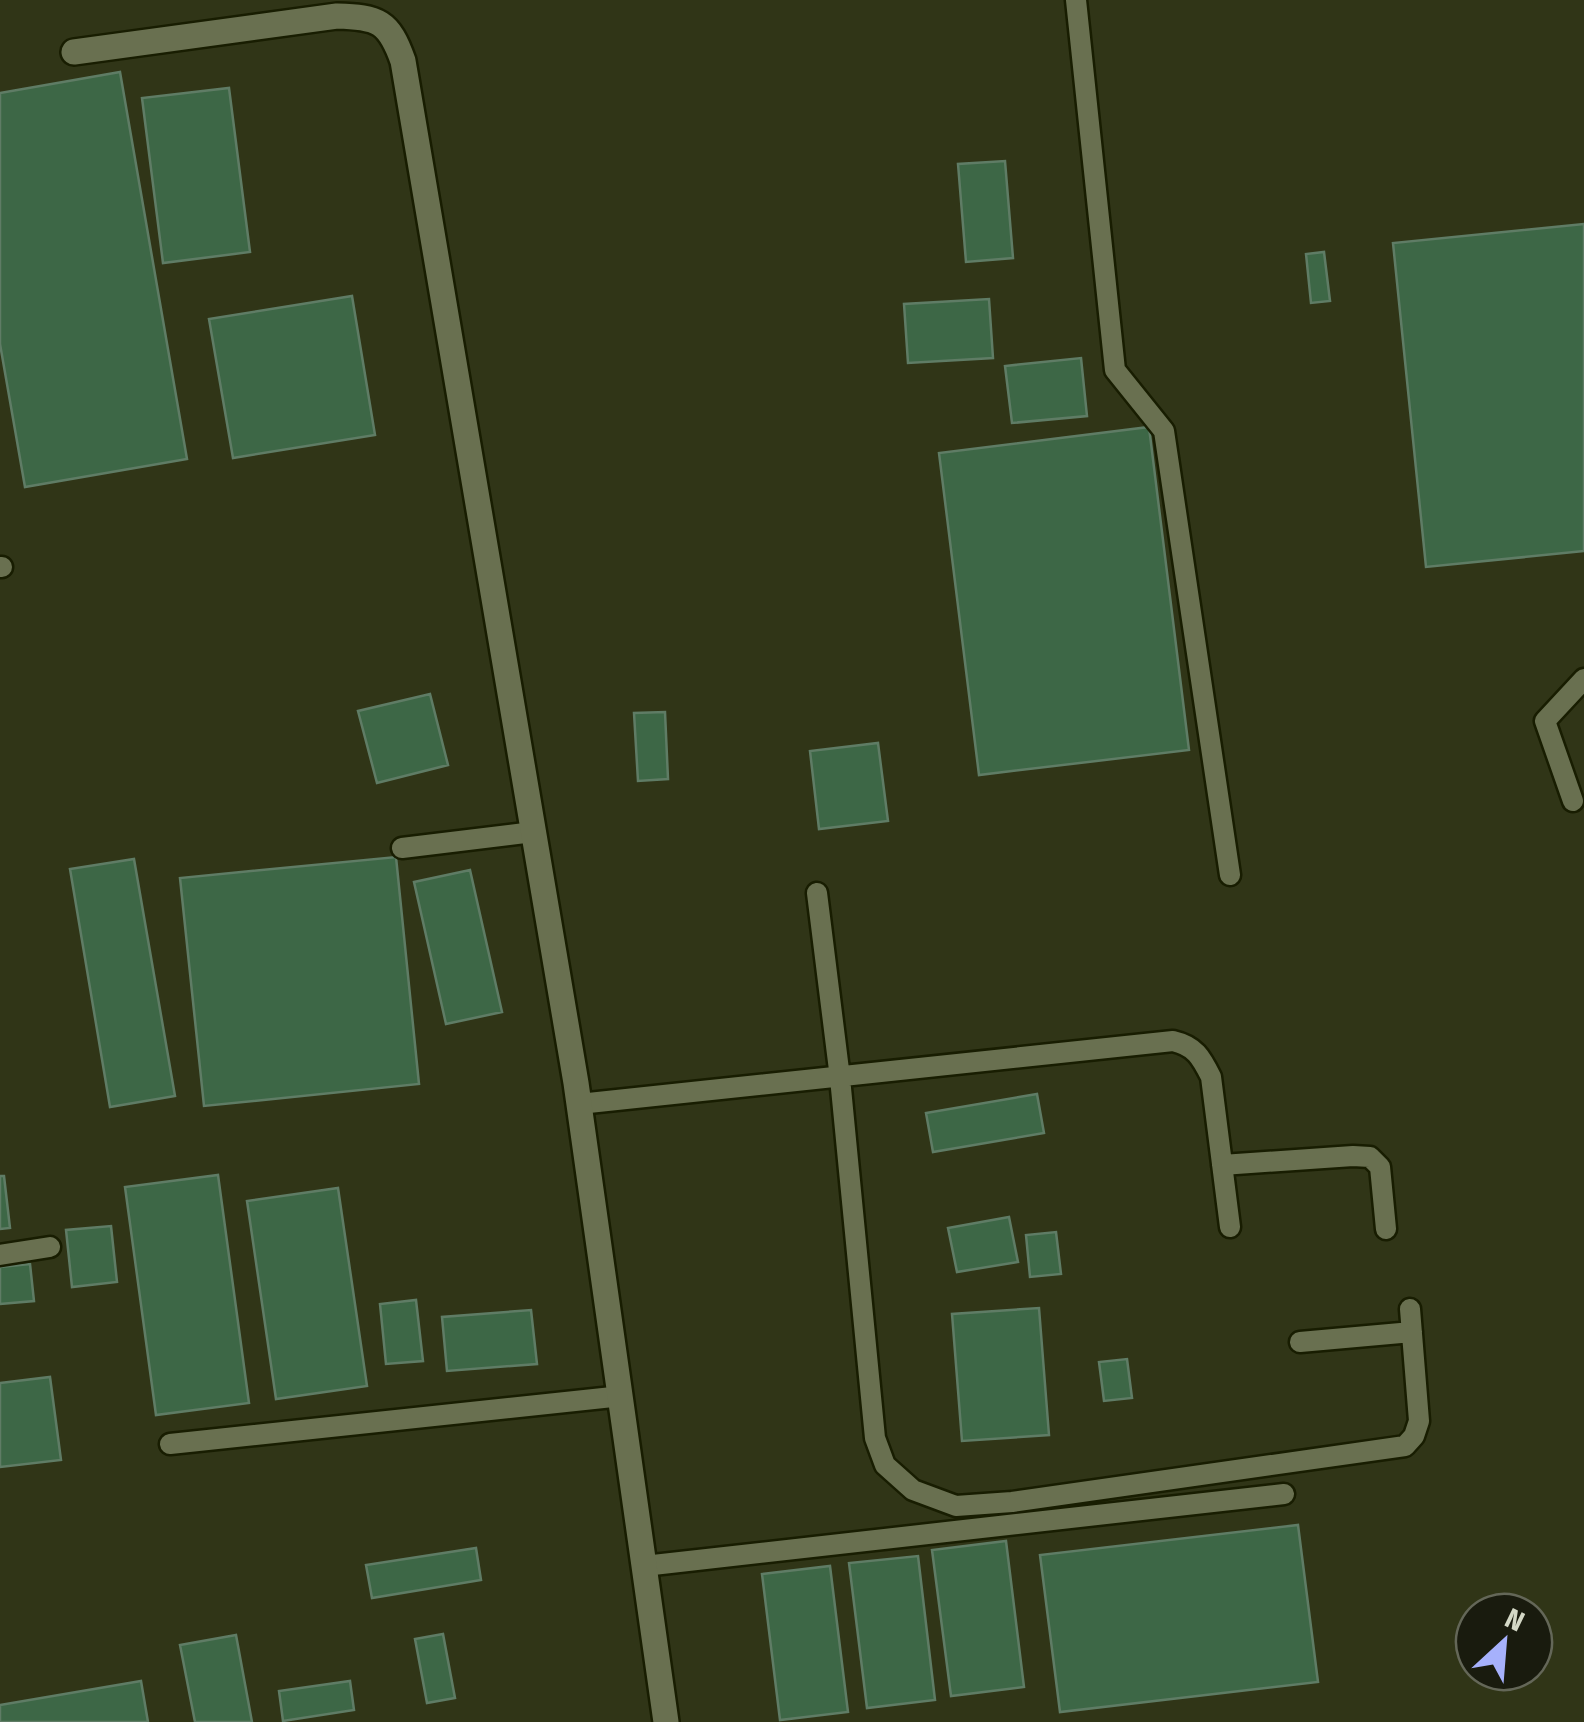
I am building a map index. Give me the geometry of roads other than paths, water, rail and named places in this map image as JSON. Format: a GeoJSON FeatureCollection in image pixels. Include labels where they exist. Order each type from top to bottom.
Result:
{"type":"FeatureCollection","features":[{"type":"Feature","properties":{"kind":"street"},"geometry":{"type":"LineString","coordinates":[[74,52],[337,16],[368,17],[393,32],[410,99],[579,1104],[666,1722]]}},
{"type":"Feature","properties":{"kind":"lane"},"geometry":{"type":"LineString","coordinates":[[1076,0],[1115,370],[1164,431],[1230,875]]}},
{"type":"Feature","properties":{"kind":"lane"},"geometry":{"type":"LineString","coordinates":[[1573,800],[1545,720],[1584,680]]}},
{"type":"Feature","properties":{"kind":"lane"},"geometry":{"type":"LineString","coordinates":[[402,848],[533,832]]}},
{"type":"Feature","properties":{"kind":"lane"},"geometry":{"type":"LineString","coordinates":[[817,893],[840,1078],[875,1438],[885,1465],[913,1490],[956,1506],[1012,1502],[1405,1446],[1419,1421],[1410,1309]]}},
{"type":"Feature","properties":{"kind":"lane"},"geometry":{"type":"LineString","coordinates":[[579,1104],[1173,1041],[1189,1045],[1201,1056],[1211,1077],[1230,1227]]}},
{"type":"Feature","properties":{"kind":"lane"},"geometry":{"type":"LineString","coordinates":[[1222,1165],[1370,1157],[1380,1166],[1386,1229]]}},
{"type":"Feature","properties":{"kind":"lane"},"geometry":{"type":"LineString","coordinates":[[0,1255],[50,1247]]}},
{"type":"Feature","properties":{"kind":"lane"},"geometry":{"type":"LineString","coordinates":[[1300,1342],[1412,1332]]}},
{"type":"Feature","properties":{"kind":"lane"},"geometry":{"type":"LineString","coordinates":[[170,1444],[622,1396]]}},
{"type":"Feature","properties":{"kind":"lane"},"geometry":{"type":"LineString","coordinates":[[644,1566],[1284,1494]]}}]}
